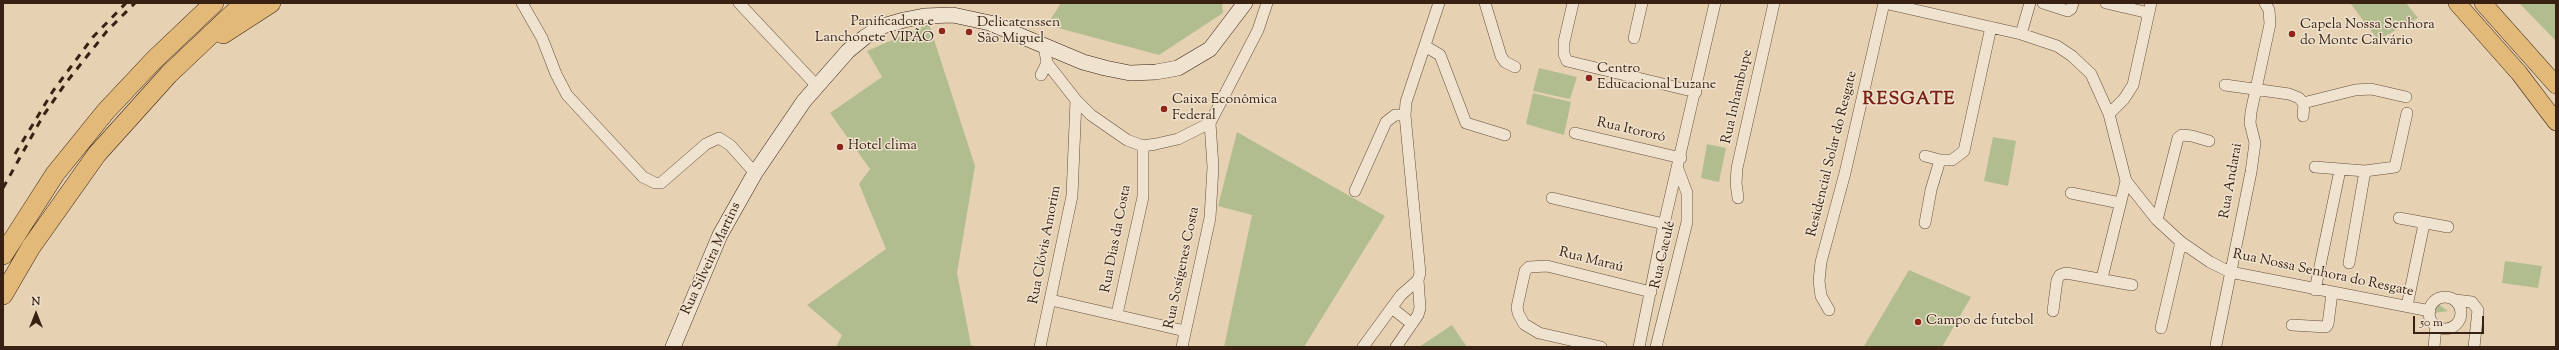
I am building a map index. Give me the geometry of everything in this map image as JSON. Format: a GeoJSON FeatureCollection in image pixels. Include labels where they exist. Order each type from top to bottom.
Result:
{"type":"FeatureCollection","features":[{"type":"Feature","properties":{"kind":"highway"},"geometry":{"type":"LineString","coordinates":[[3,255],[55,174],[106,111],[154,60],[214,3]]}},
{"type":"Feature","properties":{"kind":"highway"},"geometry":{"type":"LineString","coordinates":[[3,295],[31,247],[97,154],[150,94],[244,3]]}},
{"type":"Feature","properties":{"kind":"highway"},"geometry":{"type":"LineString","coordinates":[[189,55],[271,3]]}},
{"type":"Feature","properties":{"kind":"main road","name":"Rua Silveira Martins"},"geometry":{"type":"LineString","coordinates":[[672,347],[720,235],[755,173],[791,118],[848,51],[865,37],[883,26],[924,16],[953,15],[973,18],[1083,62],[1111,70],[1130,73],[1170,69],[1195,60],[1210,49],[1245,3]]}},
{"type":"Feature","properties":{"kind":"main road"},"geometry":{"type":"LineString","coordinates":[[2457,3],[2519,73],[2556,122]]}},
{"type":"Feature","properties":{"kind":"main road"},"geometry":{"type":"LineString","coordinates":[[2483,3],[2556,85]]}},
{"type":"Feature","properties":{"kind":"street"},"geometry":{"type":"LineString","coordinates":[[522,3],[542,38],[567,95],[643,177],[655,184],[661,183],[706,144],[719,138],[730,145],[755,173]]}},
{"type":"Feature","properties":{"kind":"street"},"geometry":{"type":"LineString","coordinates":[[739,3],[817,86]]}},
{"type":"Feature","properties":{"kind":"street"},"geometry":{"type":"LineString","coordinates":[[1044,46],[1047,63],[1076,100],[1091,115],[1109,128],[1127,140],[1143,146],[1178,139],[1210,123],[1258,30],[1266,3]]}},
{"type":"Feature","properties":{"kind":"street"},"geometry":{"type":"LineString","coordinates":[[1396,347],[1412,324],[1420,308],[1418,280],[1420,261],[1405,115],[1406,102],[1440,3]]}},
{"type":"Feature","properties":{"kind":"street"},"geometry":{"type":"LineString","coordinates":[[1485,3],[1501,56],[1505,62],[1515,67]]}},
{"type":"Feature","properties":{"kind":"street"},"geometry":{"type":"LineString","coordinates":[[1573,3],[1564,42],[1565,58],[1572,63],[1696,92]]}},
{"type":"Feature","properties":{"kind":"street"},"geometry":{"type":"LineString","coordinates":[[1634,38],[1642,3]]}},
{"type":"Feature","properties":{"kind":"street","name":"Rua Caculé"},"geometry":{"type":"LineString","coordinates":[[1639,347],[1664,224],[1696,92],[1715,3]]}},
{"type":"Feature","properties":{"kind":"street","name":"Rua Inhambupe"},"geometry":{"type":"LineString","coordinates":[[1738,198],[1736,183],[1737,168],[1774,3]]}},
{"type":"Feature","properties":{"kind":"street","name":"Rua Nossa Senhora do Resgate"},"geometry":{"type":"LineString","coordinates":[[1884,3],[1913,6],[2021,34],[2057,46],[2083,65],[2091,74],[2109,114],[2126,181],[2157,220],[2181,242],[2230,272],[2315,290],[2430,311]]}},
{"type":"Feature","properties":{"kind":"street","name":"Residencial Solar do Resgate"},"geometry":{"type":"LineString","coordinates":[[1829,310],[1821,296],[1818,281],[1821,262],[1845,173],[1884,3]]}},
{"type":"Feature","properties":{"kind":"street"},"geometry":{"type":"LineString","coordinates":[[2021,34],[2030,3]]}},
{"type":"Feature","properties":{"kind":"street"},"geometry":{"type":"LineString","coordinates":[[2043,3],[2068,10],[2071,9],[2073,3]]}},
{"type":"Feature","properties":{"kind":"street"},"geometry":{"type":"LineString","coordinates":[[2106,3],[2150,8],[2133,85],[2124,99],[2109,114]]}},
{"type":"Feature","properties":{"kind":"street","name":"Rua Andarai"},"geometry":{"type":"LineString","coordinates":[[2216,345],[2251,172],[2255,143],[2250,123],[2251,112],[2257,90],[2270,24],[2269,10],[2265,3]]}},
{"type":"Feature","properties":{"kind":"street"},"geometry":{"type":"LineString","coordinates":[[1925,156],[1940,160],[1952,160],[1964,151],[1991,27]]}},
{"type":"Feature","properties":{"kind":"street"},"geometry":{"type":"LineString","coordinates":[[1425,46],[1440,55],[1466,123],[1505,135]]}},
{"type":"Feature","properties":{"kind":"street"},"geometry":{"type":"LineString","coordinates":[[1041,75],[1047,63]]}},
{"type":"Feature","properties":{"kind":"street"},"geometry":{"type":"LineString","coordinates":[[2225,85],[2289,94],[2299,98],[2303,103],[2303,116]]}},
{"type":"Feature","properties":{"kind":"street"},"geometry":{"type":"LineString","coordinates":[[2303,103],[2366,89],[2406,97]]}},
{"type":"Feature","properties":{"kind":"street","name":"Rua Clóvis Amorim"},"geometry":{"type":"LineString","coordinates":[[1040,347],[1072,196],[1076,100]]}},
{"type":"Feature","properties":{"kind":"street"},"geometry":{"type":"LineString","coordinates":[[2315,167],[2365,171],[2395,167],[2407,113]]}},
{"type":"Feature","properties":{"kind":"street"},"geometry":{"type":"LineString","coordinates":[[1355,191],[1386,122],[1394,115],[1405,115]]}},
{"type":"Feature","properties":{"kind":"street","name":"Rua Sosígenes Costa"},"geometry":{"type":"LineString","coordinates":[[1182,347],[1210,218],[1213,167],[1210,123]]}},
{"type":"Feature","properties":{"kind":"street","name":"Rua Itororó"},"geometry":{"type":"LineString","coordinates":[[1575,133],[1679,164]]}},
{"type":"Feature","properties":{"kind":"street"},"geometry":{"type":"LineString","coordinates":[[2157,220],[2178,138],[2182,135],[2209,140]]}},
{"type":"Feature","properties":{"kind":"street","name":"Rua Dias da Costa"},"geometry":{"type":"LineString","coordinates":[[1117,314],[1143,197],[1143,146]]}},
{"type":"Feature","properties":{"kind":"street"},"geometry":{"type":"LineString","coordinates":[[1924,223],[1940,160]]}},
{"type":"Feature","properties":{"kind":"street","name":"Rua Caculé"},"geometry":{"type":"LineString","coordinates":[[1656,347],[1687,222],[1687,194],[1679,164]]}},
{"type":"Feature","properties":{"kind":"street"},"geometry":{"type":"LineString","coordinates":[[2315,290],[2340,170]]}},
{"type":"Feature","properties":{"kind":"street"},"geometry":{"type":"LineString","coordinates":[[2349,263],[2365,171]]}},
{"type":"Feature","properties":{"kind":"street"},"geometry":{"type":"LineString","coordinates":[[2102,278],[2126,181]]}},
{"type":"Feature","properties":{"kind":"street"},"geometry":{"type":"LineString","coordinates":[[2071,193],[2120,203]]}},
{"type":"Feature","properties":{"kind":"street"},"geometry":{"type":"LineString","coordinates":[[1552,198],[1664,224]]}},
{"type":"Feature","properties":{"kind":"street"},"geometry":{"type":"LineString","coordinates":[[2399,218],[2424,224],[2448,227]]}},
{"type":"Feature","properties":{"kind":"street"},"geometry":{"type":"LineString","coordinates":[[2407,306],[2424,224]]}},
{"type":"Feature","properties":{"kind":"street"},"geometry":{"type":"LineString","coordinates":[[2161,328],[2181,242]]}},
{"type":"Feature","properties":{"kind":"street","name":"Rua Maraú"},"geometry":{"type":"LineString","coordinates":[[1601,347],[1539,333],[1524,324],[1518,313],[1517,307],[1525,271],[1532,265],[1547,266],[1651,292]]}},
{"type":"Feature","properties":{"kind":"street"},"geometry":{"type":"LineString","coordinates":[[2053,311],[2057,280],[2060,275],[2066,273],[2102,278],[2132,285]]}},
{"type":"Feature","properties":{"kind":"street"},"geometry":{"type":"LineString","coordinates":[[1363,347],[1401,296],[1418,280]]}},
{"type":"Feature","properties":{"kind":"street"},"geometry":{"type":"LineString","coordinates":[[2292,325],[2326,327],[2328,324],[2332,293]]}},
{"type":"Feature","properties":{"kind":"street","name":"Rua Nossa Senhora do Resgate"},"geometry":{"type":"LineString","coordinates":[[2436,326],[2431,319],[2430,311],[2433,304],[2439,298],[2448,297],[2455,300]]}},
{"type":"Feature","properties":{"kind":"street"},"geometry":{"type":"LineString","coordinates":[[1050,300],[1117,314],[1185,331]]}},
{"type":"Feature","properties":{"kind":"street"},"geometry":{"type":"LineString","coordinates":[[2434,347],[2436,326],[2448,328],[2458,323],[2461,311],[2455,300]]}},
{"type":"Feature","properties":{"kind":"street"},"geometry":{"type":"LineString","coordinates":[[2455,300],[2472,302],[2478,310],[2474,347]]}},
{"type":"Feature","properties":{"kind":"street"},"geometry":{"type":"LineString","coordinates":[[1392,308],[1412,324]]}},
{"type":"Feature","properties":{"kind":"green space"},"geometry":{"type":"Polygon","coordinates":[[[1061,3],[1222,3],[1223,13],[1159,55],[1047,25],[1061,3]]]}},
{"type":"Feature","properties":{"kind":"green space"},"geometry":{"type":"Polygon","coordinates":[[[2350,3],[2406,3],[2418,18],[2378,40],[2350,3]]]}},
{"type":"Feature","properties":{"kind":"green space"},"geometry":{"type":"Polygon","coordinates":[[[2519,3],[2556,3],[2556,41],[2519,3]]]}},
{"type":"Feature","properties":{"kind":"green space"},"geometry":{"type":"Polygon","coordinates":[[[929,24],[975,166],[957,273],[971,345],[979,347],[836,347],[842,335],[807,305],[886,249],[859,184],[870,169],[830,113],[882,77],[867,51],[929,24]]]}},
{"type":"Feature","properties":{"kind":"green space"},"geometry":{"type":"Polygon","coordinates":[[[1539,68],[1577,77],[1570,99],[1533,91],[1539,68]]]}},
{"type":"Feature","properties":{"kind":"green space"},"geometry":{"type":"Polygon","coordinates":[[[1533,93],[1571,102],[1564,135],[1526,124],[1533,93]]]}},
{"type":"Feature","properties":{"kind":"green space"},"geometry":{"type":"Polygon","coordinates":[[[1237,132],[1385,216],[1304,347],[1224,347],[1252,215],[1218,206],[1237,132]]]}},
{"type":"Feature","properties":{"kind":"green space"},"geometry":{"type":"Polygon","coordinates":[[[1993,137],[2016,141],[2008,186],[1984,181],[1993,137]]]}},
{"type":"Feature","properties":{"kind":"green space"},"geometry":{"type":"Polygon","coordinates":[[[1707,144],[1726,148],[1719,182],[1701,178],[1707,144]]]}},
{"type":"Feature","properties":{"kind":"green space"},"geometry":{"type":"Polygon","coordinates":[[[2505,261],[2542,266],[2538,288],[2502,283],[2505,261]]]}},
{"type":"Feature","properties":{"kind":"green space","name":"Campo de futebol"},"geometry":{"type":"Polygon","coordinates":[[[1909,270],[1971,297],[1942,347],[1864,346],[1909,270]]]}},
{"type":"Feature","properties":{"kind":"green space"},"geometry":{"type":"Polygon","coordinates":[[[2438,304],[2448,311],[2433,313],[2431,308],[2438,304]]]}},
{"type":"Feature","properties":{"kind":"green space"},"geometry":{"type":"Polygon","coordinates":[[[1452,325],[1467,347],[1419,347],[1452,325]]]}},
{"type":"Feature","properties":{"kind":"railway"},"geometry":{"type":"LineString","coordinates":[[15,154],[53,91],[93,37],[126,3]]}},
{"type":"Feature","properties":{"kind":"railway"},"geometry":{"type":"LineString","coordinates":[[3,188],[43,116],[65,84],[107,31],[135,3]]}},
{"type":"Feature","properties":{"kind":"place","name":"Panificadora e Lanchonete VIPÃO"},"geometry":{"type":"Point","coordinates":[942,31]}},
{"type":"Feature","properties":{"kind":"place","name":"Delicatenssen São Miguel"},"geometry":{"type":"Point","coordinates":[969,32]}},
{"type":"Feature","properties":{"kind":"place","name":"Capela Nossa Senhora do Monte Calvário"},"geometry":{"type":"Point","coordinates":[2292,34]}},
{"type":"Feature","properties":{"kind":"place","name":"Centro Educacional Luzane"},"geometry":{"type":"Point","coordinates":[1589,78]}},
{"type":"Feature","properties":{"kind":"place","name":"Caixa Econômica Federal"},"geometry":{"type":"Point","coordinates":[1164,109]}},
{"type":"Feature","properties":{"kind":"place","name":"Hotel clima"},"geometry":{"type":"Point","coordinates":[840,147]}},
{"type":"Feature","properties":{"kind":"place","name":"Campo de futebol"},"geometry":{"type":"Point","coordinates":[1918,322]}},
{"type":"Feature","properties":{"kind":"district","name":"RESGATE"},"geometry":{"type":"Point","coordinates":[1909,101]}}]}
